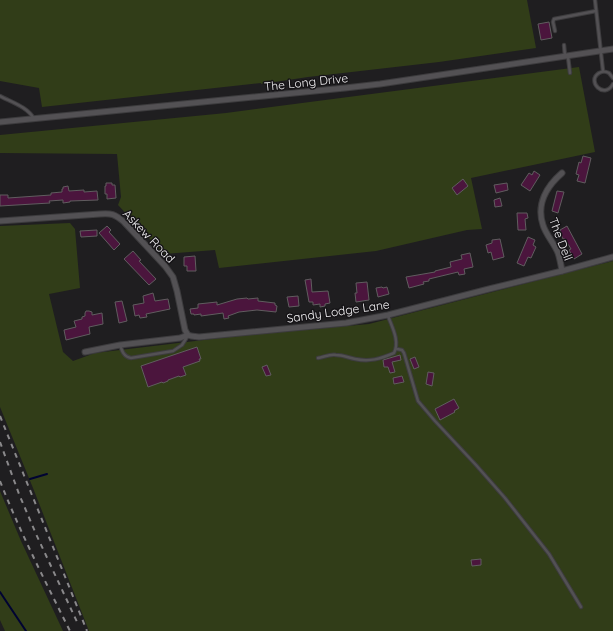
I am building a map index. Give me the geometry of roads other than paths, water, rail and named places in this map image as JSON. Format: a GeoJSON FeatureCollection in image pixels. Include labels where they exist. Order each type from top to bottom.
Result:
{"type":"FeatureCollection","features":[{"type":"Feature","properties":{"kind":"street","name":"The Long Drive"},"geometry":{"type":"LineString","coordinates":[[0,122],[359,86],[613,49]]}},
{"type":"Feature","properties":{"kind":"street","name":"The Dell"},"geometry":{"type":"LineString","coordinates":[[562,173],[545,192],[541,212],[543,226],[556,250],[562,271]]}},
{"type":"Feature","properties":{"kind":"street","name":"Askew Road"},"geometry":{"type":"LineString","coordinates":[[0,221],[100,214],[111,214],[118,217],[165,266],[173,277],[176,283],[185,330],[188,335]]}},
{"type":"Feature","properties":{"kind":"street","name":"Sandy Lodge Lane"},"geometry":{"type":"LineString","coordinates":[[85,352],[120,344],[180,338],[188,335],[199,337],[346,322],[388,315],[613,257]]}},
{"type":"Feature","properties":{"kind":"lane"},"geometry":{"type":"LineString","coordinates":[[595,0],[603,72]]}},
{"type":"Feature","properties":{"kind":"lane"},"geometry":{"type":"LineString","coordinates":[[555,31],[553,22],[554,19],[596,11]]}},
{"type":"Feature","properties":{"kind":"lane"},"geometry":{"type":"LineString","coordinates":[[564,45],[570,73]]}},
{"type":"Feature","properties":{"kind":"lane"},"geometry":{"type":"LineString","coordinates":[[613,78],[609,73],[603,72],[597,74],[595,83],[598,88],[603,90],[612,87],[613,84]]}},
{"type":"Feature","properties":{"kind":"lane"},"geometry":{"type":"LineString","coordinates":[[0,96],[26,110],[34,119]]}},
{"type":"Feature","properties":{"kind":"lane"},"geometry":{"type":"LineString","coordinates":[[318,358],[338,355],[353,359],[371,360],[380,359],[394,353],[397,348],[396,340],[388,315]]}},
{"type":"Feature","properties":{"kind":"lane"},"geometry":{"type":"LineString","coordinates":[[120,344],[122,351],[126,356],[131,358],[173,351],[182,345],[188,335]]}},
{"type":"Feature","properties":{"kind":"lane"},"geometry":{"type":"LineString","coordinates":[[397,348],[402,350],[404,353],[418,401],[505,498],[549,554],[582,607]]}},
{"type":"Feature","properties":{"kind":"waterway"},"geometry":{"type":"LineString","coordinates":[[30,479],[47,474]]}},
{"type":"Feature","properties":{"kind":"waterway"},"geometry":{"type":"LineString","coordinates":[[0,592],[26,631]]}},
{"type":"Feature","properties":{"kind":"railway"},"geometry":{"type":"LineString","coordinates":[[0,416],[87,631]]}},
{"type":"Feature","properties":{"kind":"railway"},"geometry":{"type":"LineString","coordinates":[[0,442],[19,494],[36,534],[78,624]]}},
{"type":"Feature","properties":{"kind":"railway"},"geometry":{"type":"LineString","coordinates":[[0,481],[24,538],[70,631]]}}]}
